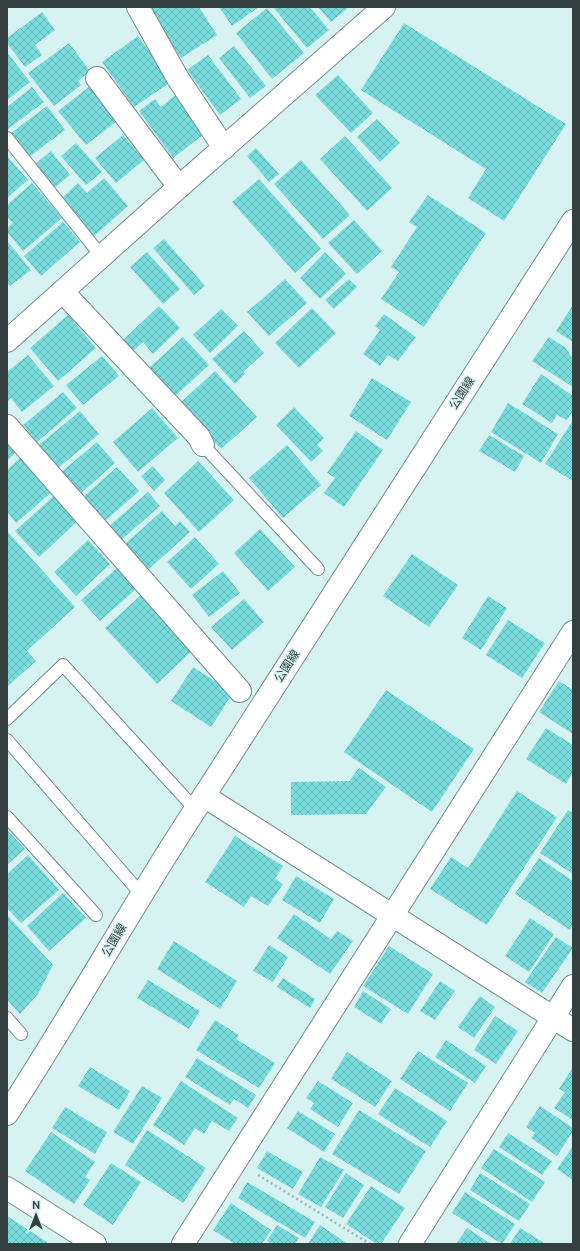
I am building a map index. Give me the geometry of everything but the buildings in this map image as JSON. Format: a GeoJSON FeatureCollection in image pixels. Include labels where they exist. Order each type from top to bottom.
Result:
{"type":"FeatureCollection","features":[{"type":"Feature","properties":{"kind":"street"},"geometry":{"type":"LineString","coordinates":[[138,7],[177,77],[224,148]]}},
{"type":"Feature","properties":{"kind":"street"},"geometry":{"type":"LineString","coordinates":[[7,341],[179,187],[384,7]]}},
{"type":"Feature","properties":{"kind":"street"},"geometry":{"type":"LineString","coordinates":[[97,78],[179,187]]}},
{"type":"Feature","properties":{"kind":"street","name":"公園線"},"geometry":{"type":"LineString","coordinates":[[7,1114],[34,1073],[199,803],[573,221]]}},
{"type":"Feature","properties":{"kind":"street"},"geometry":{"type":"LineString","coordinates":[[63,292],[199,438],[203,445]]}},
{"type":"Feature","properties":{"kind":"street"},"geometry":{"type":"LineString","coordinates":[[7,426],[240,691]]}},
{"type":"Feature","properties":{"kind":"street"},"geometry":{"type":"LineString","coordinates":[[183,1244],[573,632]]}},
{"type":"Feature","properties":{"kind":"street"},"geometry":{"type":"LineString","coordinates":[[199,803],[391,916],[573,1030]]}},
{"type":"Feature","properties":{"kind":"street"},"geometry":{"type":"LineString","coordinates":[[410,1244],[573,986]]}},
{"type":"Feature","properties":{"kind":"street"},"geometry":{"type":"LineString","coordinates":[[7,1188],[95,1244]]}},
{"type":"Feature","properties":{"kind":"lane"},"geometry":{"type":"LineString","coordinates":[[7,138],[102,257]]}},
{"type":"Feature","properties":{"kind":"lane"},"geometry":{"type":"LineString","coordinates":[[203,445],[318,569]]}},
{"type":"Feature","properties":{"kind":"lane"},"geometry":{"type":"LineString","coordinates":[[7,719],[64,664],[199,803]]}},
{"type":"Feature","properties":{"kind":"lane"},"geometry":{"type":"LineString","coordinates":[[7,740],[142,894]]}},
{"type":"Feature","properties":{"kind":"lane"},"geometry":{"type":"LineString","coordinates":[[7,817],[96,915]]}},
{"type":"Feature","properties":{"kind":"lane"},"geometry":{"type":"LineString","coordinates":[[7,1018],[21,1034]]}},
{"type":"Feature","properties":{"kind":"path"},"geometry":{"type":"LineString","coordinates":[[236,1162],[370,1244]]}}]}
